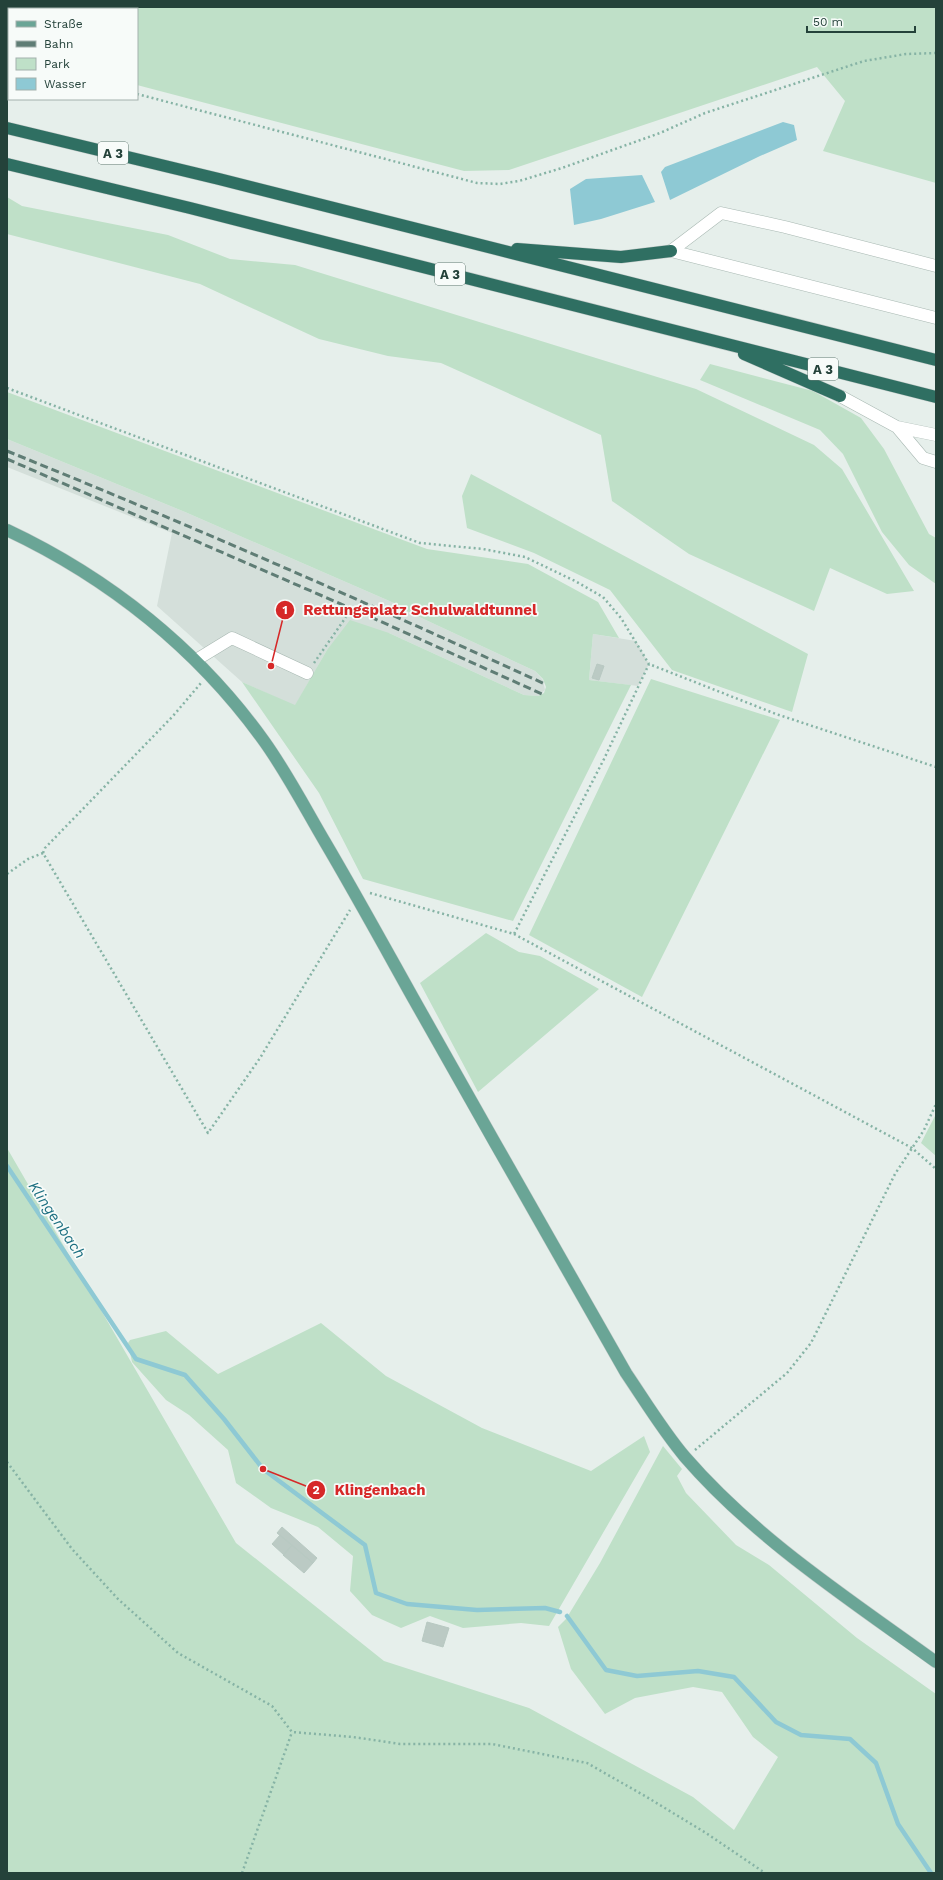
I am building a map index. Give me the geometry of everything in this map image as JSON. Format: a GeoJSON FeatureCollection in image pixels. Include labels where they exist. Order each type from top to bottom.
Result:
{"type":"FeatureCollection","features":[{"type":"Feature","properties":{"kind":"highway","name":"A 3"},"geometry":{"type":"LineString","coordinates":[[7,128],[219,179],[936,360]]}},
{"type":"Feature","properties":{"kind":"highway","name":"A 3"},"geometry":{"type":"LineString","coordinates":[[7,164],[190,208],[936,397]]}},
{"type":"Feature","properties":{"kind":"highway"},"geometry":{"type":"LineString","coordinates":[[482,246],[621,257],[670,251]]}},
{"type":"Feature","properties":{"kind":"highway"},"geometry":{"type":"LineString","coordinates":[[710,340],[840,396]]}},
{"type":"Feature","properties":{"kind":"main road"},"geometry":{"type":"LineString","coordinates":[[7,530],[44,547],[96,579],[138,610],[196,660],[265,742],[295,788],[356,892],[419,1008],[626,1373],[663,1430],[708,1482],[750,1522],[792,1558],[936,1662]]}},
{"type":"Feature","properties":{"kind":"lane"},"geometry":{"type":"LineString","coordinates":[[670,251],[721,213],[785,227],[936,266]]}},
{"type":"Feature","properties":{"kind":"lane"},"geometry":{"type":"LineString","coordinates":[[670,251],[936,318]]}},
{"type":"Feature","properties":{"kind":"lane"},"geometry":{"type":"LineString","coordinates":[[840,396],[897,426],[936,435]]}},
{"type":"Feature","properties":{"kind":"lane"},"geometry":{"type":"LineString","coordinates":[[897,426],[923,458],[936,462]]}},
{"type":"Feature","properties":{"kind":"lane"},"geometry":{"type":"LineString","coordinates":[[196,660],[232,638],[307,674]]}},
{"type":"Feature","properties":{"kind":"path"},"geometry":{"type":"LineString","coordinates":[[138,94],[477,183],[500,184],[519,181],[562,168],[660,133],[705,113],[864,61],[906,54],[936,53]]}},
{"type":"Feature","properties":{"kind":"path"},"geometry":{"type":"LineString","coordinates":[[7,388],[420,543],[483,549],[525,557],[575,580],[603,597],[621,618],[649,664],[776,714],[936,767]]}},
{"type":"Feature","properties":{"kind":"path"},"geometry":{"type":"LineString","coordinates":[[307,674],[346,617]]}},
{"type":"Feature","properties":{"kind":"path"},"geometry":{"type":"LineString","coordinates":[[514,934],[604,759],[649,664]]}},
{"type":"Feature","properties":{"kind":"path"},"geometry":{"type":"LineString","coordinates":[[210,675],[200,683],[173,716],[44,848],[43,853],[208,1133],[260,1058],[356,892],[514,934],[912,1148],[936,1169]]}},
{"type":"Feature","properties":{"kind":"path"},"geometry":{"type":"LineString","coordinates":[[7,874],[28,859],[43,853]]}},
{"type":"Feature","properties":{"kind":"path"},"geometry":{"type":"LineString","coordinates":[[686,1458],[787,1373],[811,1343],[896,1174],[924,1130],[936,1104]]}},
{"type":"Feature","properties":{"kind":"path"},"geometry":{"type":"LineString","coordinates":[[7,1462],[72,1549],[118,1599],[178,1653],[272,1706],[292,1732],[353,1737],[400,1744],[492,1744],[586,1763],[699,1828],[765,1873]]}},
{"type":"Feature","properties":{"kind":"path"},"geometry":{"type":"LineString","coordinates":[[242,1873],[292,1732]]}},
{"type":"Feature","properties":{"kind":"shaded area"},"geometry":{"type":"Polygon","coordinates":[[[7,439],[185,512],[394,603],[400,608],[535,671],[543,680],[545,690],[538,696],[524,695],[389,633],[327,650],[295,706],[242,682],[157,606],[172,533],[7,467],[7,439]]]}},
{"type":"Feature","properties":{"kind":"shaded area"},"geometry":{"type":"Polygon","coordinates":[[[593,634],[636,641],[649,664],[638,686],[589,680],[593,634]]]}},
{"type":"Feature","properties":{"kind":"green space"},"geometry":{"type":"Polygon","coordinates":[[[7,7],[936,7],[936,183],[823,151],[845,101],[817,67],[509,170],[464,171],[138,85],[138,8],[8,8],[7,50],[7,7]]]}},
{"type":"Feature","properties":{"kind":"green space"},"geometry":{"type":"Polygon","coordinates":[[[7,197],[22,206],[168,235],[230,259],[295,265],[696,389],[814,445],[842,469],[914,591],[887,594],[830,568],[814,611],[689,554],[612,501],[601,435],[441,363],[388,356],[319,339],[200,284],[7,234],[7,197]]]}},
{"type":"Feature","properties":{"kind":"green space"},"geometry":{"type":"Polygon","coordinates":[[[710,364],[813,391],[861,418],[884,449],[929,534],[936,538],[936,584],[909,565],[882,532],[843,454],[820,430],[700,380],[710,364]]]}},
{"type":"Feature","properties":{"kind":"green space"},"geometry":{"type":"Polygon","coordinates":[[[7,392],[427,549],[528,564],[598,602],[619,638],[593,634],[589,680],[631,685],[513,921],[363,879],[319,793],[242,682],[295,705],[327,650],[350,620],[389,633],[524,695],[538,696],[544,693],[546,687],[543,679],[535,671],[400,608],[394,603],[185,512],[7,439],[7,392]]]}},
{"type":"Feature","properties":{"kind":"green space"},"geometry":{"type":"Polygon","coordinates":[[[471,474],[808,654],[792,712],[672,670],[610,590],[534,553],[467,528],[462,496],[471,474]]]}},
{"type":"Feature","properties":{"kind":"green space"},"geometry":{"type":"Polygon","coordinates":[[[651,679],[780,720],[642,997],[529,935],[651,679]]]}},
{"type":"Feature","properties":{"kind":"green space"},"geometry":{"type":"Polygon","coordinates":[[[486,933],[519,952],[540,956],[599,989],[478,1092],[420,983],[486,933]]]}},
{"type":"Feature","properties":{"kind":"green space"},"geometry":{"type":"Polygon","coordinates":[[[936,1114],[936,1156],[921,1143],[936,1114]]]}},
{"type":"Feature","properties":{"kind":"green space"},"geometry":{"type":"Polygon","coordinates":[[[7,1148],[236,1543],[384,1661],[529,1708],[693,1797],[734,1830],[778,1757],[753,1737],[722,1692],[693,1687],[635,1698],[605,1714],[571,1669],[558,1627],[566,1619],[600,1563],[663,1446],[682,1469],[677,1476],[686,1493],[736,1545],[769,1565],[857,1638],[936,1694],[936,1873],[7,1873],[7,1148]]]}},
{"type":"Feature","properties":{"kind":"green space"},"geometry":{"type":"Polygon","coordinates":[[[321,1323],[386,1376],[482,1428],[591,1471],[644,1436],[650,1452],[549,1626],[521,1623],[463,1628],[430,1616],[401,1628],[372,1615],[350,1591],[353,1556],[318,1527],[271,1508],[236,1483],[228,1450],[189,1415],[166,1400],[132,1362],[128,1343],[130,1340],[166,1331],[218,1374],[321,1323]]]}},
{"type":"Feature","properties":{"kind":"water"},"geometry":{"type":"Polygon","coordinates":[[[783,122],[794,125],[797,140],[760,156],[670,200],[661,172],[665,167],[783,122]]]}},
{"type":"Feature","properties":{"kind":"water"},"geometry":{"type":"Polygon","coordinates":[[[642,175],[655,202],[601,219],[574,225],[570,189],[586,179],[642,175]]]}},
{"type":"Feature","properties":{"kind":"building"},"geometry":{"type":"Polygon","coordinates":[[[597,664],[604,666],[599,680],[592,678],[597,664]]]}},
{"type":"Feature","properties":{"kind":"building"},"geometry":{"type":"Polygon","coordinates":[[[282,1527],[317,1558],[313,1563],[277,1533],[282,1527]]]}},
{"type":"Feature","properties":{"kind":"building"},"geometry":{"type":"Polygon","coordinates":[[[280,1535],[292,1545],[284,1555],[272,1544],[280,1535]]]}},
{"type":"Feature","properties":{"kind":"building"},"geometry":{"type":"Polygon","coordinates":[[[292,1545],[313,1563],[304,1573],[283,1555],[292,1545]]]}},
{"type":"Feature","properties":{"kind":"building"},"geometry":{"type":"Polygon","coordinates":[[[427,1622],[449,1628],[443,1647],[422,1641],[427,1622]]]}},
{"type":"Feature","properties":{"kind":"waterway","name":"Klingenbach"},"geometry":{"type":"LineString","coordinates":[[7,1166],[136,1359],[185,1375],[224,1419],[263,1469],[365,1545],[376,1593],[407,1604],[477,1610],[545,1608],[560,1612]]}},
{"type":"Feature","properties":{"kind":"waterway","name":"Klingenbach"},"geometry":{"type":"LineString","coordinates":[[567,1616],[606,1670],[637,1676],[698,1671],[734,1677],[776,1722],[801,1735],[850,1739],[876,1763],[898,1824],[931,1873]]}},
{"type":"Feature","properties":{"kind":"railway"},"geometry":{"type":"LineString","coordinates":[[7,451],[277,564],[545,684]]}},
{"type":"Feature","properties":{"kind":"railway"},"geometry":{"type":"LineString","coordinates":[[7,459],[364,614],[542,694]]}},
{"type":"Feature","properties":{"kind":"place","name":"Rettungsplatz Schulwaldtunnel"},"geometry":{"type":"Point","coordinates":[271,666]}},
{"type":"Feature","properties":{"kind":"place","name":"Klingenbach"},"geometry":{"type":"Point","coordinates":[263,1469]}}]}
